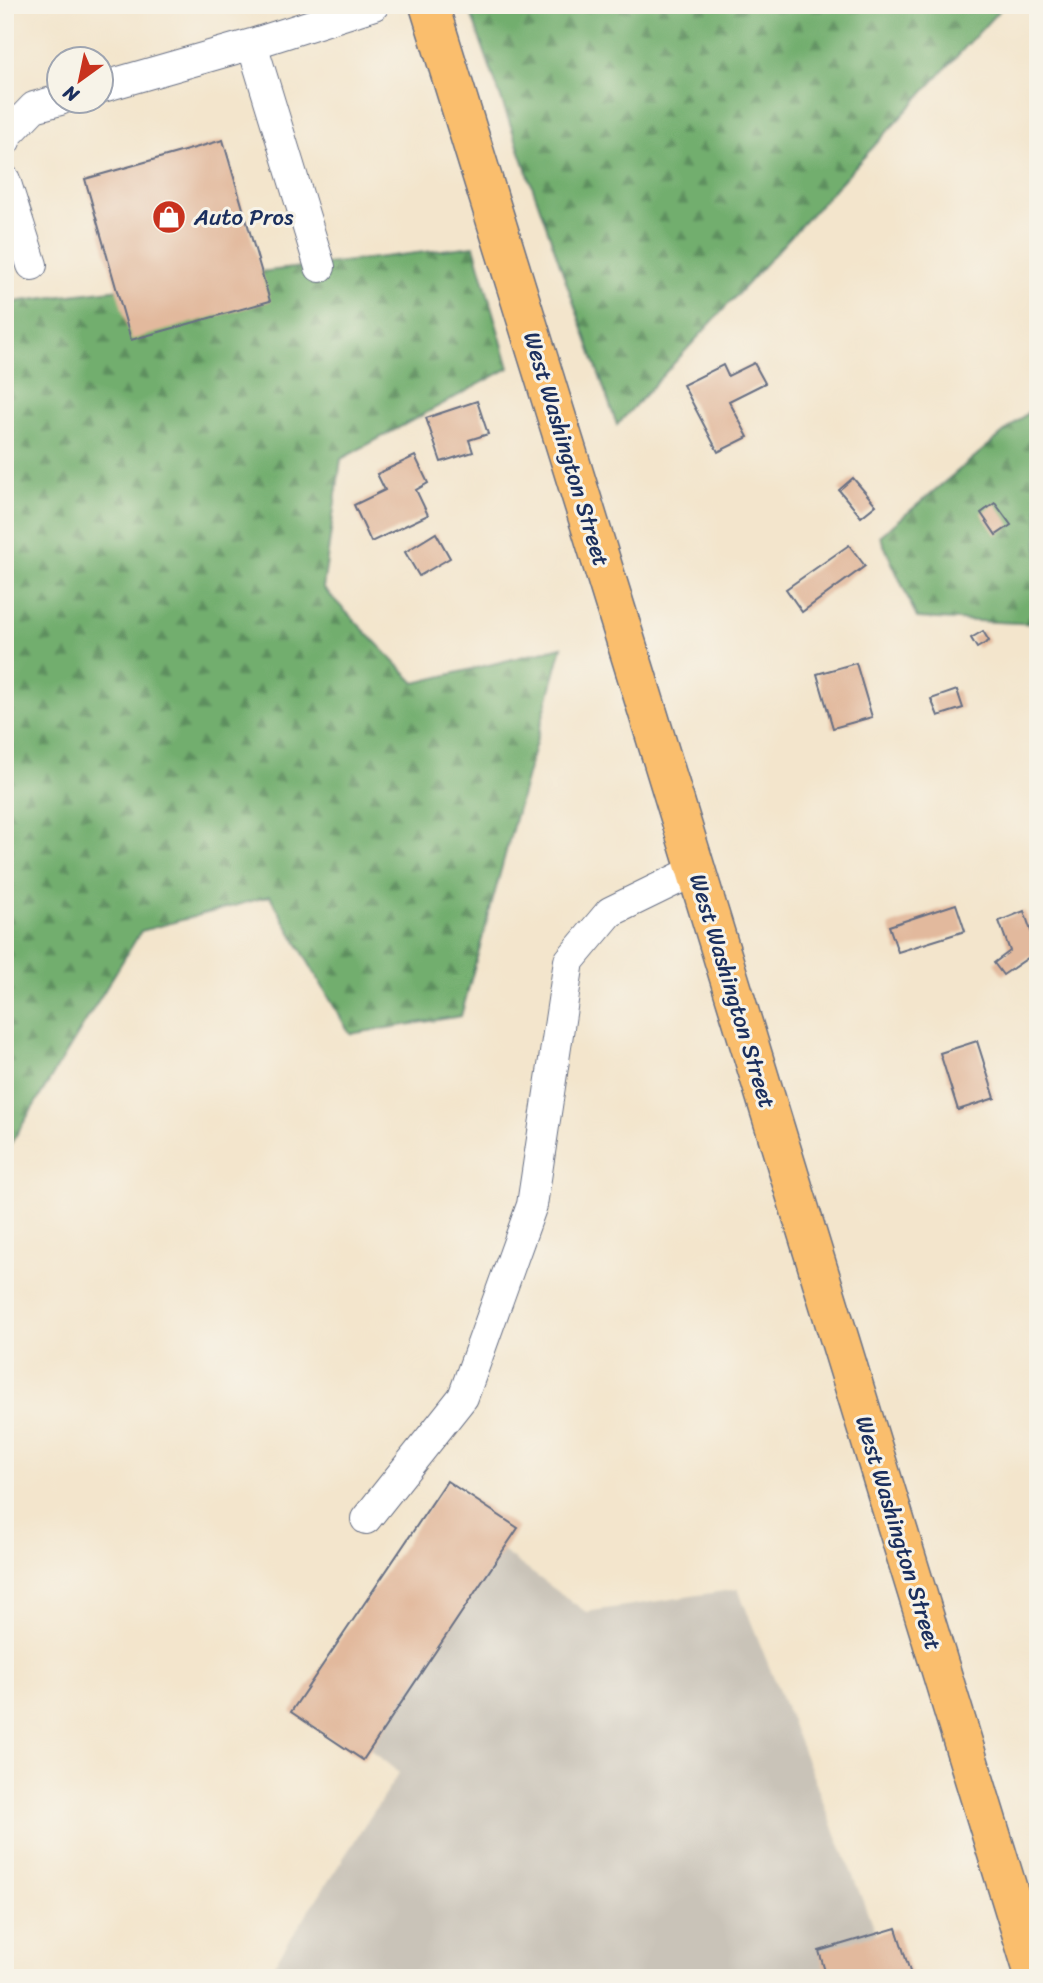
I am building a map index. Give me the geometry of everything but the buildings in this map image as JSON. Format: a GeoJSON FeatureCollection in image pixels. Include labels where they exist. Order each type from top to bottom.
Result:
{"type":"FeatureCollection","features":[{"type":"Feature","properties":{"kind":"main road","name":"West Washington Street"},"geometry":{"type":"LineString","coordinates":[[429,5],[1035,1978]]}},
{"type":"Feature","properties":{"kind":"lane"},"geometry":{"type":"LineString","coordinates":[[116,84],[374,5]]}},
{"type":"Feature","properties":{"kind":"lane"},"geometry":{"type":"LineString","coordinates":[[252,44],[320,267]]}},
{"type":"Feature","properties":{"kind":"lane"},"geometry":{"type":"LineString","coordinates":[[5,141],[8,134],[34,107],[46,104]]}},
{"type":"Feature","properties":{"kind":"lane"},"geometry":{"type":"LineString","coordinates":[[5,180],[32,265]]}},
{"type":"Feature","properties":{"kind":"lane"},"geometry":{"type":"LineString","coordinates":[[366,1519],[463,1397],[532,1205],[569,961],[610,912],[696,870]]}},
{"type":"Feature","properties":{"kind":"shaded area"},"geometry":{"type":"Polygon","coordinates":[[[502,1551],[586,1612],[738,1589],[876,1934],[819,1951],[827,1978],[265,1978],[399,1773],[370,1749],[502,1551]]]}},
{"type":"Feature","properties":{"kind":"green space"},"geometry":{"type":"Polygon","coordinates":[[[468,5],[1004,5],[617,425],[468,5]]]}},
{"type":"Feature","properties":{"kind":"green space"},"geometry":{"type":"Polygon","coordinates":[[[474,246],[509,368],[341,459],[323,588],[415,683],[562,647],[461,1016],[350,1034],[270,896],[141,931],[5,1153],[5,303],[474,246]]]}},
{"type":"Feature","properties":{"kind":"green space"},"geometry":{"type":"Polygon","coordinates":[[[1038,404],[1038,624],[917,618],[880,536],[1038,404]]]}},
{"type":"Feature","properties":{"kind":"place","name":"Auto Pros"},"geometry":{"type":"Point","coordinates":[169,217]}}]}
